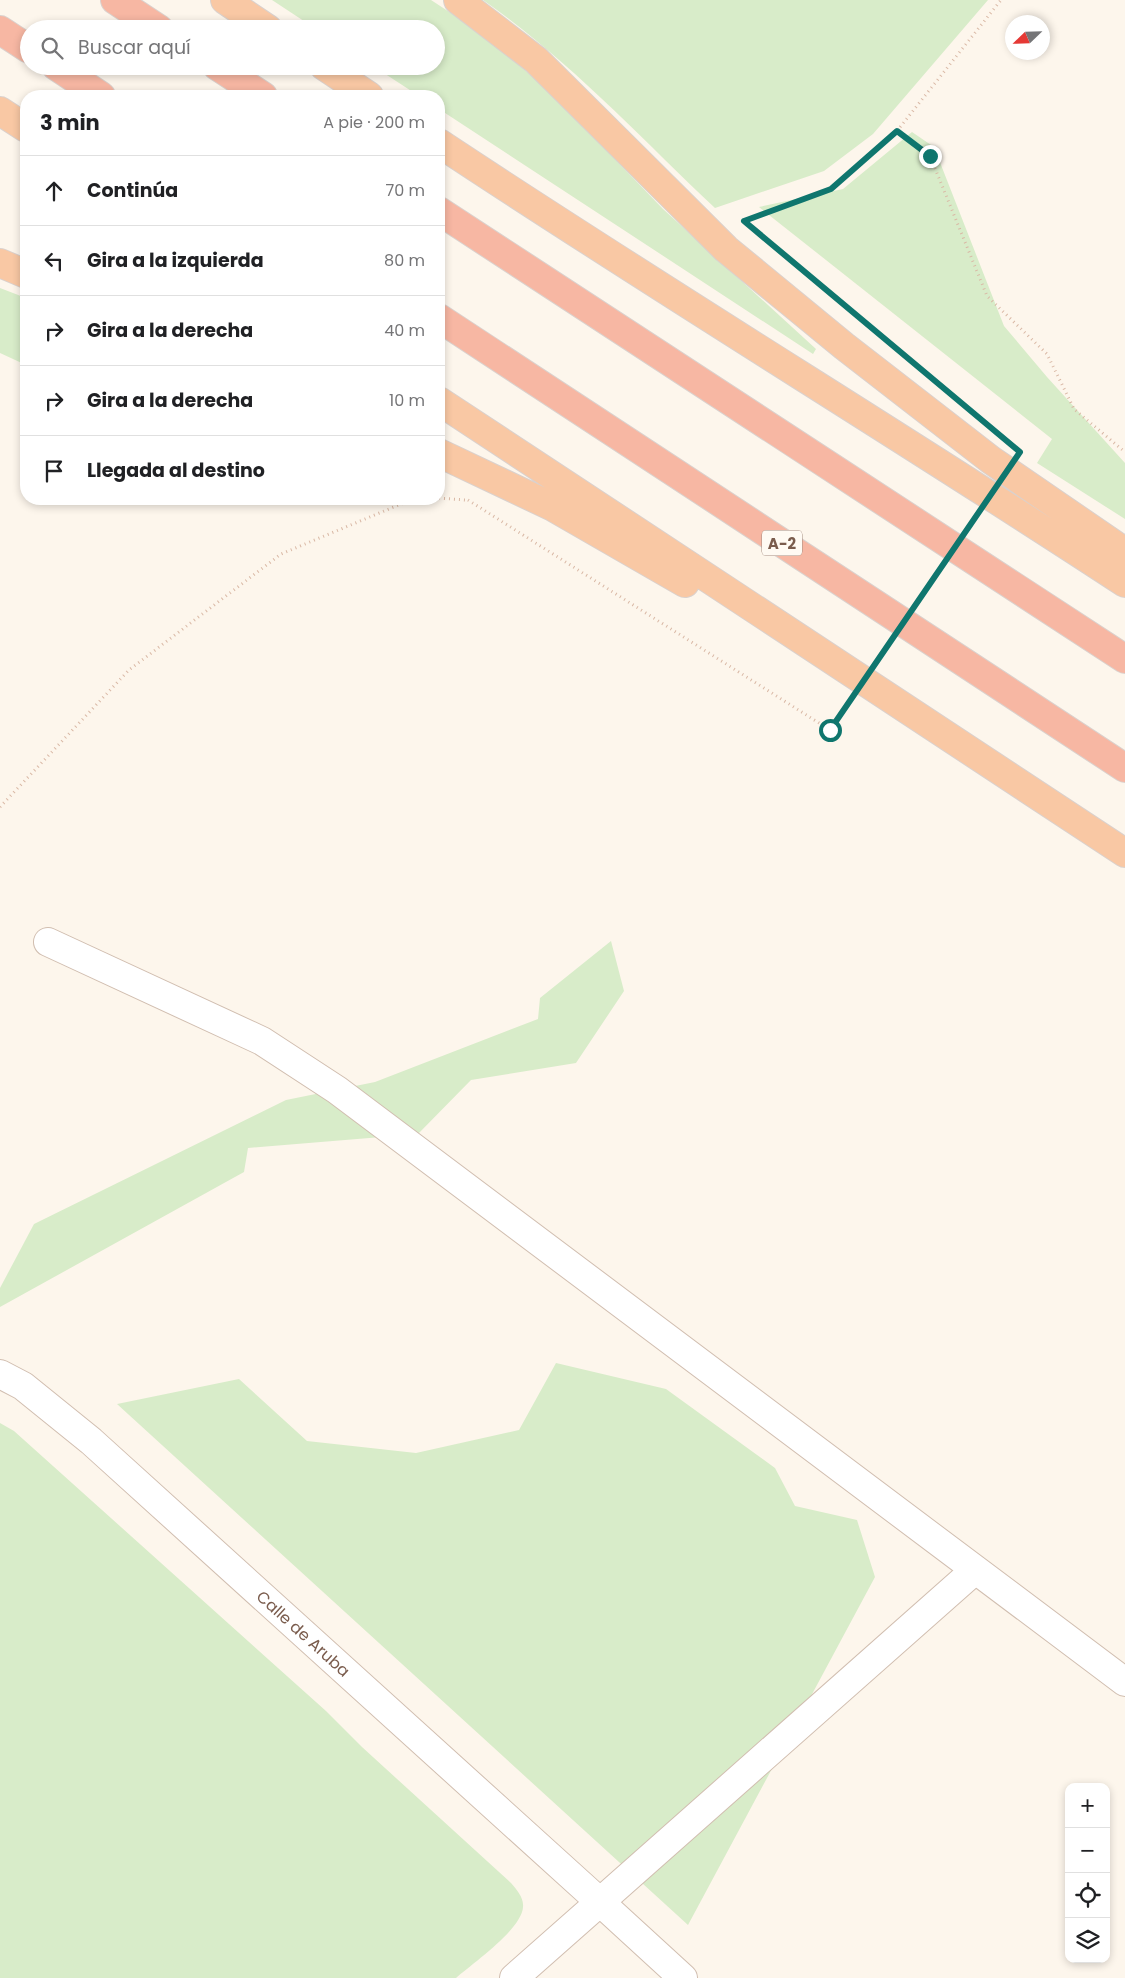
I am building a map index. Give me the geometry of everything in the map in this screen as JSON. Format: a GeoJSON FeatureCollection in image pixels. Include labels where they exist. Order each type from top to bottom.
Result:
{"type":"FeatureCollection","features":[{"type":"Feature","properties":{"kind":"highway"},"geometry":{"type":"LineString","coordinates":[[115,0],[146,20]]}},
{"type":"Feature","properties":{"kind":"highway"},"geometry":{"type":"LineString","coordinates":[[225,0],[255,20]]}},
{"type":"Feature","properties":{"kind":"highway"},"geometry":{"type":"LineString","coordinates":[[458,0],[536,60],[734,255],[844,346],[992,460],[1125,552]]}},
{"type":"Feature","properties":{"kind":"highway"},"geometry":{"type":"LineString","coordinates":[[0,30],[20,43]]}},
{"type":"Feature","properties":{"kind":"highway"},"geometry":{"type":"LineString","coordinates":[[70,75],[92,90]]}},
{"type":"Feature","properties":{"kind":"highway"},"geometry":{"type":"LineString","coordinates":[[231,75],[254,90]]}},
{"type":"Feature","properties":{"kind":"highway"},"geometry":{"type":"LineString","coordinates":[[338,75],[360,90]]}},
{"type":"Feature","properties":{"kind":"highway"},"geometry":{"type":"LineString","coordinates":[[0,111],[20,124]]}},
{"type":"Feature","properties":{"kind":"highway"},"geometry":{"type":"LineString","coordinates":[[445,146],[528,202],[971,482],[1125,583]]}},
{"type":"Feature","properties":{"kind":"highway"},"geometry":{"type":"LineString","coordinates":[[445,215],[1125,659]]}},
{"type":"Feature","properties":{"kind":"highway"},"geometry":{"type":"LineString","coordinates":[[0,263],[20,271]]}},
{"type":"Feature","properties":{"kind":"highway","name":"A-2"},"geometry":{"type":"LineString","coordinates":[[445,322],[1125,768]]}},
{"type":"Feature","properties":{"kind":"highway"},"geometry":{"type":"LineString","coordinates":[[445,404],[1125,854]]}},
{"type":"Feature","properties":{"kind":"highway"},"geometry":{"type":"LineString","coordinates":[[445,456],[553,507],[950,738]]}},
{"type":"Feature","properties":{"kind":"street"},"geometry":{"type":"LineString","coordinates":[[48,942],[262,1041],[337,1090],[1125,1682]]}},
{"type":"Feature","properties":{"kind":"street","name":"Calle de Aruba"},"geometry":{"type":"LineString","coordinates":[[0,1374],[23,1386],[92,1441],[683,1978]]}},
{"type":"Feature","properties":{"kind":"street"},"geometry":{"type":"LineString","coordinates":[[514,1978],[975,1570]]}},
{"type":"Feature","properties":{"kind":"path"},"geometry":{"type":"LineString","coordinates":[[445,498],[468,500],[830,730],[1020,452],[744,221],[831,189],[897,131],[1002,0]]}},
{"type":"Feature","properties":{"kind":"path"},"geometry":{"type":"LineString","coordinates":[[897,131],[930,156],[987,296],[1047,354],[1074,409],[1125,452]]}},
{"type":"Feature","properties":{"kind":"path"},"geometry":{"type":"LineString","coordinates":[[0,807],[129,670],[281,554],[399,505]]}},
{"type":"Feature","properties":{"kind":"green space"},"geometry":{"type":"Polygon","coordinates":[[[272,0],[431,0],[486,36],[552,94],[663,209],[816,349],[813,354],[445,113],[445,90],[410,90],[387,75],[445,75],[445,20],[302,20],[272,0]]]}},
{"type":"Feature","properties":{"kind":"green space"},"geometry":{"type":"Polygon","coordinates":[[[483,0],[988,0],[873,134],[824,171],[715,208],[545,47],[483,0]]]}},
{"type":"Feature","properties":{"kind":"green space"},"geometry":{"type":"Polygon","coordinates":[[[912,132],[934,147],[1004,326],[1047,377],[1125,463],[1125,519],[1037,463],[1052,439],[759,207],[843,189],[912,132]]]}},
{"type":"Feature","properties":{"kind":"green space"},"geometry":{"type":"Polygon","coordinates":[[[0,288],[20,296],[20,362],[0,353],[0,288]]]}},
{"type":"Feature","properties":{"kind":"green space"},"geometry":{"type":"Polygon","coordinates":[[[611,941],[624,991],[576,1063],[471,1080],[418,1134],[248,1148],[244,1172],[0,1307],[0,1288],[34,1224],[286,1100],[375,1082],[538,1019],[540,998],[611,941]]]}},
{"type":"Feature","properties":{"kind":"green space"},"geometry":{"type":"Polygon","coordinates":[[[556,1363],[666,1389],[775,1468],[795,1506],[857,1520],[875,1577],[688,1925],[117,1404],[239,1379],[307,1441],[416,1453],[519,1430],[556,1363]]]}},
{"type":"Feature","properties":{"kind":"green space"},"geometry":{"type":"Polygon","coordinates":[[[0,1423],[14,1431],[326,1711],[362,1747],[511,1883],[521,1897],[523,1907],[521,1916],[506,1935],[456,1978],[0,1978],[0,1423]]]}},
{"type":"Feature","properties":{"kind":"route"},"geometry":{"type":"LineString","coordinates":[[830,730],[1020,452],[744,221],[831,189],[897,131],[930,156]]}}]}
